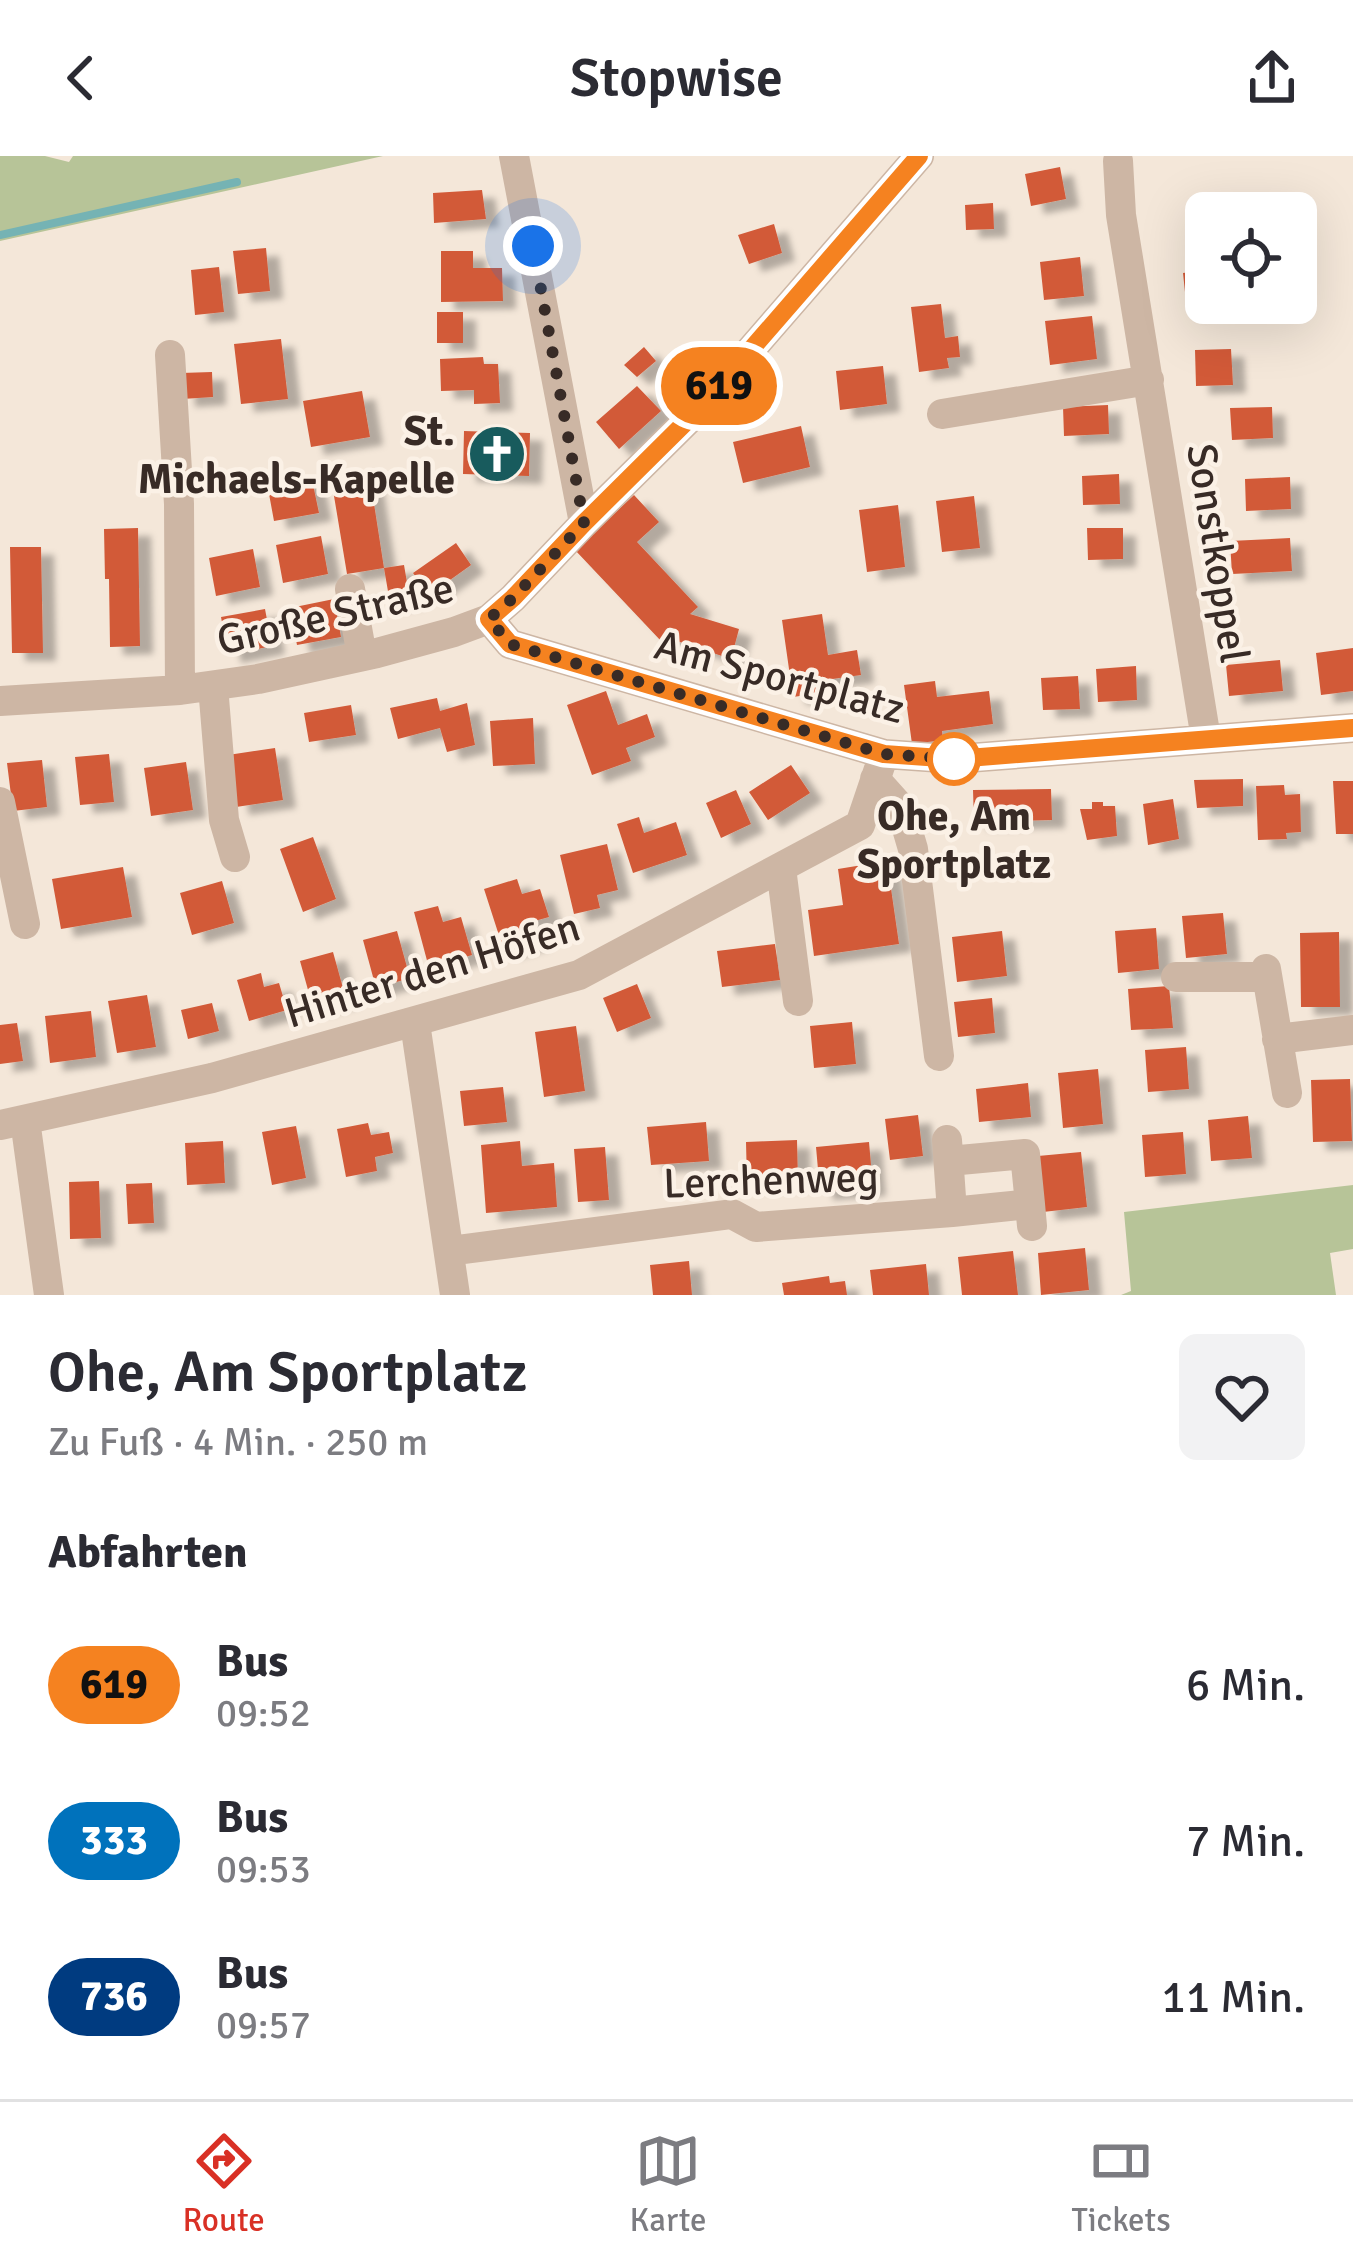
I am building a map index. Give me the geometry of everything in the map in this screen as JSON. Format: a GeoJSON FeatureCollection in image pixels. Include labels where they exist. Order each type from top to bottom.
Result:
{"type":"FeatureCollection","features":[{"type":"Feature","properties":{"kind":"street"},"geometry":{"type":"LineString","coordinates":[[514,156],[584,523]]}},
{"type":"Feature","properties":{"kind":"street","name":"Große Straße"},"geometry":{"type":"LineString","coordinates":[[0,701],[213,686],[362,656],[489,619],[702,406],[919,156]]}},
{"type":"Feature","properties":{"kind":"street","name":"Sonstkoppel"},"geometry":{"type":"LineString","coordinates":[[1118,161],[1121,215],[1206,739]]}},
{"type":"Feature","properties":{"kind":"street"},"geometry":{"type":"LineString","coordinates":[[170,355],[180,690]]}},
{"type":"Feature","properties":{"kind":"street"},"geometry":{"type":"LineString","coordinates":[[942,414],[1150,380]]}},
{"type":"Feature","properties":{"kind":"street"},"geometry":{"type":"LineString","coordinates":[[350,589],[362,656]]}},
{"type":"Feature","properties":{"kind":"street","name":"Am Sportplatz"},"geometry":{"type":"LineString","coordinates":[[489,619],[510,644],[880,766],[1353,728]]}},
{"type":"Feature","properties":{"kind":"street"},"geometry":{"type":"LineString","coordinates":[[213,686],[224,820],[236,857]]}},
{"type":"Feature","properties":{"kind":"street"},"geometry":{"type":"LineString","coordinates":[[880,766],[901,808],[913,849],[939,1056]]}},
{"type":"Feature","properties":{"kind":"street","name":"Hinter den Höfen"},"geometry":{"type":"LineString","coordinates":[[13,1122],[212,1078],[579,975],[860,825],[880,766]]}},
{"type":"Feature","properties":{"kind":"street"},"geometry":{"type":"LineString","coordinates":[[0,802],[26,924]]}},
{"type":"Feature","properties":{"kind":"street"},"geometry":{"type":"LineString","coordinates":[[781,868],[798,1001]]}},
{"type":"Feature","properties":{"kind":"street"},"geometry":{"type":"LineString","coordinates":[[1176,977],[1266,973],[1286,1093]]}},
{"type":"Feature","properties":{"kind":"street"},"geometry":{"type":"LineString","coordinates":[[415,1023],[455,1295]]}},
{"type":"Feature","properties":{"kind":"street"},"geometry":{"type":"LineString","coordinates":[[1277,1040],[1353,1030]]}},
{"type":"Feature","properties":{"kind":"street"},"geometry":{"type":"LineString","coordinates":[[13,1122],[49,1295]]}},
{"type":"Feature","properties":{"kind":"street","name":"Lerchenweg"},"geometry":{"type":"LineString","coordinates":[[449,1251],[732,1214],[756,1227],[952,1212],[1031,1215],[1025,1154],[948,1150],[952,1212]]}},
{"type":"Feature","properties":{"kind":"green space"},"geometry":{"type":"Polygon","coordinates":[[[0,156],[45,156],[69,162],[73,156],[383,156],[0,241],[0,156]]]}},
{"type":"Feature","properties":{"kind":"green space"},"geometry":{"type":"Polygon","coordinates":[[[1353,1185],[1353,1249],[1330,1253],[1336,1295],[1121,1295],[1131,1291],[1124,1212],[1353,1185]]]}},
{"type":"Feature","properties":{"kind":"building"},"geometry":{"type":"Polygon","coordinates":[[[1060,167],[1066,199],[1031,206],[1025,174],[1060,167]]]}},
{"type":"Feature","properties":{"kind":"building"},"geometry":{"type":"Polygon","coordinates":[[[482,190],[486,219],[434,223],[433,193],[482,190]]]}},
{"type":"Feature","properties":{"kind":"building"},"geometry":{"type":"Polygon","coordinates":[[[993,203],[994,229],[966,230],[965,205],[993,203]]]}},
{"type":"Feature","properties":{"kind":"building"},"geometry":{"type":"Polygon","coordinates":[[[774,224],[782,253],[749,264],[738,235],[774,224]]]}},
{"type":"Feature","properties":{"kind":"building"},"geometry":{"type":"Polygon","coordinates":[[[266,248],[270,291],[238,294],[233,251],[266,248]]]}},
{"type":"Feature","properties":{"kind":"building"},"geometry":{"type":"Polygon","coordinates":[[[441,251],[473,251],[473,268],[502,268],[503,301],[441,302],[441,251]]]}},
{"type":"Feature","properties":{"kind":"building"},"geometry":{"type":"Polygon","coordinates":[[[1080,257],[1084,296],[1044,300],[1040,262],[1080,257]]]}},
{"type":"Feature","properties":{"kind":"building"},"geometry":{"type":"Polygon","coordinates":[[[219,267],[224,312],[195,315],[191,270],[219,267]]]}},
{"type":"Feature","properties":{"kind":"building"},"geometry":{"type":"Polygon","coordinates":[[[941,304],[945,338],[958,336],[960,357],[947,358],[949,368],[919,372],[911,307],[941,304]]]}},
{"type":"Feature","properties":{"kind":"building"},"geometry":{"type":"Polygon","coordinates":[[[437,312],[463,312],[463,343],[437,343],[437,312]]]}},
{"type":"Feature","properties":{"kind":"building"},"geometry":{"type":"Polygon","coordinates":[[[1092,316],[1097,359],[1050,365],[1045,321],[1092,316]]]}},
{"type":"Feature","properties":{"kind":"building"},"geometry":{"type":"Polygon","coordinates":[[[281,339],[288,399],[241,404],[234,344],[281,339]]]}},
{"type":"Feature","properties":{"kind":"building"},"geometry":{"type":"Polygon","coordinates":[[[644,347],[656,361],[637,377],[624,365],[644,347]]]}},
{"type":"Feature","properties":{"kind":"building"},"geometry":{"type":"Polygon","coordinates":[[[1231,349],[1233,385],[1196,386],[1195,350],[1231,349]]]}},
{"type":"Feature","properties":{"kind":"building"},"geometry":{"type":"Polygon","coordinates":[[[483,357],[484,364],[498,364],[500,403],[474,404],[474,390],[441,391],[440,359],[483,357]]]}},
{"type":"Feature","properties":{"kind":"building"},"geometry":{"type":"Polygon","coordinates":[[[883,366],[887,404],[840,410],[836,371],[883,366]]]}},
{"type":"Feature","properties":{"kind":"building"},"geometry":{"type":"Polygon","coordinates":[[[212,372],[213,397],[182,399],[181,373],[212,372]]]}},
{"type":"Feature","properties":{"kind":"building"},"geometry":{"type":"Polygon","coordinates":[[[637,386],[661,411],[619,449],[596,422],[637,386]]]}},
{"type":"Feature","properties":{"kind":"building"},"geometry":{"type":"Polygon","coordinates":[[[362,391],[370,437],[311,447],[303,401],[362,391]]]}},
{"type":"Feature","properties":{"kind":"building"},"geometry":{"type":"Polygon","coordinates":[[[1108,405],[1109,434],[1064,436],[1063,407],[1108,405]]]}},
{"type":"Feature","properties":{"kind":"building"},"geometry":{"type":"Polygon","coordinates":[[[1272,407],[1273,438],[1232,440],[1230,408],[1272,407]]]}},
{"type":"Feature","properties":{"kind":"building"},"geometry":{"type":"Polygon","coordinates":[[[801,426],[810,467],[743,483],[733,442],[801,426]]]}},
{"type":"Feature","properties":{"kind":"building","name":"St. Michaels-Kapelle"},"geometry":{"type":"Polygon","coordinates":[[[464,431],[530,433],[529,476],[463,474],[464,431]]]}},
{"type":"Feature","properties":{"kind":"building"},"geometry":{"type":"Polygon","coordinates":[[[1119,474],[1120,504],[1083,505],[1082,476],[1119,474]]]}},
{"type":"Feature","properties":{"kind":"building"},"geometry":{"type":"Polygon","coordinates":[[[311,475],[319,513],[274,521],[267,483],[311,475]]]}},
{"type":"Feature","properties":{"kind":"building"},"geometry":{"type":"Polygon","coordinates":[[[1290,477],[1291,509],[1246,511],[1245,479],[1290,477]]]}},
{"type":"Feature","properties":{"kind":"building"},"geometry":{"type":"Polygon","coordinates":[[[370,478],[384,568],[347,574],[332,484],[370,478]]]}},
{"type":"Feature","properties":{"kind":"building"},"geometry":{"type":"Polygon","coordinates":[[[634,495],[659,522],[637,542],[698,607],[690,614],[739,629],[731,659],[665,637],[661,641],[575,550],[634,495]]]}},
{"type":"Feature","properties":{"kind":"building"},"geometry":{"type":"Polygon","coordinates":[[[974,496],[980,548],[942,552],[936,501],[974,496]]]}},
{"type":"Feature","properties":{"kind":"building"},"geometry":{"type":"Polygon","coordinates":[[[898,505],[905,567],[867,572],[859,510],[898,505]]]}},
{"type":"Feature","properties":{"kind":"building"},"geometry":{"type":"Polygon","coordinates":[[[138,528],[140,646],[110,647],[104,529],[138,528]]]}},
{"type":"Feature","properties":{"kind":"building"},"geometry":{"type":"Polygon","coordinates":[[[1087,528],[1123,528],[1123,559],[1088,560],[1087,528]]]}},
{"type":"Feature","properties":{"kind":"building"},"geometry":{"type":"Polygon","coordinates":[[[321,536],[328,574],[283,583],[276,545],[321,536]]]}},
{"type":"Feature","properties":{"kind":"building"},"geometry":{"type":"Polygon","coordinates":[[[1290,538],[1292,571],[1232,574],[1230,541],[1290,538]]]}},
{"type":"Feature","properties":{"kind":"building"},"geometry":{"type":"Polygon","coordinates":[[[456,543],[471,565],[429,595],[413,573],[456,543]]]}},
{"type":"Feature","properties":{"kind":"building"},"geometry":{"type":"Polygon","coordinates":[[[10,547],[41,547],[43,653],[12,653],[10,547]]]}},
{"type":"Feature","properties":{"kind":"building"},"geometry":{"type":"Polygon","coordinates":[[[253,549],[260,587],[216,596],[209,558],[253,549]]]}},
{"type":"Feature","properties":{"kind":"building"},"geometry":{"type":"Polygon","coordinates":[[[404,565],[410,600],[390,603],[384,568],[404,565]]]}},
{"type":"Feature","properties":{"kind":"building"},"geometry":{"type":"Polygon","coordinates":[[[334,599],[341,637],[297,645],[290,608],[334,599]]]}},
{"type":"Feature","properties":{"kind":"building"},"geometry":{"type":"Polygon","coordinates":[[[265,609],[272,646],[228,655],[221,617],[265,609]]]}},
{"type":"Feature","properties":{"kind":"building"},"geometry":{"type":"Polygon","coordinates":[[[822,614],[828,655],[857,650],[861,675],[832,679],[834,691],[793,697],[782,620],[822,614]]]}},
{"type":"Feature","properties":{"kind":"building"},"geometry":{"type":"Polygon","coordinates":[[[1353,648],[1353,691],[1321,695],[1316,653],[1353,648]]]}},
{"type":"Feature","properties":{"kind":"building"},"geometry":{"type":"Polygon","coordinates":[[[1280,660],[1283,691],[1229,696],[1226,665],[1280,660]]]}},
{"type":"Feature","properties":{"kind":"building"},"geometry":{"type":"Polygon","coordinates":[[[1136,666],[1137,700],[1098,702],[1096,669],[1136,666]]]}},
{"type":"Feature","properties":{"kind":"building"},"geometry":{"type":"Polygon","coordinates":[[[1078,676],[1080,709],[1043,710],[1041,678],[1078,676]]]}},
{"type":"Feature","properties":{"kind":"building"},"geometry":{"type":"Polygon","coordinates":[[[935,681],[937,697],[989,691],[993,724],[942,731],[943,740],[912,744],[904,685],[935,681]]]}},
{"type":"Feature","properties":{"kind":"building"},"geometry":{"type":"Polygon","coordinates":[[[606,691],[618,725],[647,714],[655,737],[626,748],[631,761],[592,775],[567,705],[606,691]]]}},
{"type":"Feature","properties":{"kind":"building"},"geometry":{"type":"Polygon","coordinates":[[[437,698],[440,711],[467,703],[475,745],[447,752],[440,728],[398,739],[390,708],[437,698]]]}},
{"type":"Feature","properties":{"kind":"building"},"geometry":{"type":"Polygon","coordinates":[[[351,705],[356,735],[309,742],[304,713],[351,705]]]}},
{"type":"Feature","properties":{"kind":"building"},"geometry":{"type":"Polygon","coordinates":[[[533,718],[535,764],[493,766],[490,721],[533,718]]]}},
{"type":"Feature","properties":{"kind":"building"},"geometry":{"type":"Polygon","coordinates":[[[275,748],[283,800],[236,807],[228,755],[275,748]]]}},
{"type":"Feature","properties":{"kind":"building"},"geometry":{"type":"Polygon","coordinates":[[[109,754],[114,802],[80,805],[75,757],[109,754]]]}},
{"type":"Feature","properties":{"kind":"building"},"geometry":{"type":"Polygon","coordinates":[[[42,760],[47,807],[13,811],[7,763],[42,760]]]}},
{"type":"Feature","properties":{"kind":"building"},"geometry":{"type":"Polygon","coordinates":[[[186,762],[193,810],[151,816],[144,768],[186,762]]]}},
{"type":"Feature","properties":{"kind":"building"},"geometry":{"type":"Polygon","coordinates":[[[791,765],[810,793],[768,820],[749,792],[791,765]]]}},
{"type":"Feature","properties":{"kind":"building"},"geometry":{"type":"Polygon","coordinates":[[[1243,779],[1243,806],[1197,808],[1194,780],[1243,779]]]}},
{"type":"Feature","properties":{"kind":"building"},"geometry":{"type":"Polygon","coordinates":[[[1333,781],[1353,781],[1353,834],[1336,834],[1333,781]]]}},
{"type":"Feature","properties":{"kind":"building"},"geometry":{"type":"Polygon","coordinates":[[[1284,785],[1285,795],[1300,794],[1301,832],[1286,833],[1287,839],[1258,840],[1256,786],[1284,785]]]}},
{"type":"Feature","properties":{"kind":"building"},"geometry":{"type":"Polygon","coordinates":[[[1051,789],[1052,820],[974,822],[973,790],[1051,789]]]}},
{"type":"Feature","properties":{"kind":"building"},"geometry":{"type":"Polygon","coordinates":[[[736,790],[751,824],[721,838],[706,803],[736,790]]]}},
{"type":"Feature","properties":{"kind":"building"},"geometry":{"type":"Polygon","coordinates":[[[1173,799],[1179,839],[1148,845],[1143,804],[1173,799]]]}},
{"type":"Feature","properties":{"kind":"building"},"geometry":{"type":"Polygon","coordinates":[[[1092,802],[1115,806],[1117,836],[1087,840],[1080,809],[1092,809],[1092,802]]]}},
{"type":"Feature","properties":{"kind":"building"},"geometry":{"type":"Polygon","coordinates":[[[639,817],[644,833],[676,822],[687,855],[633,873],[617,824],[639,817]]]}},
{"type":"Feature","properties":{"kind":"building"},"geometry":{"type":"Polygon","coordinates":[[[313,837],[336,899],[303,912],[280,849],[313,837]]]}},
{"type":"Feature","properties":{"kind":"building"},"geometry":{"type":"Polygon","coordinates":[[[607,844],[618,890],[597,895],[600,908],[574,914],[560,855],[607,844]]]}},
{"type":"Feature","properties":{"kind":"building"},"geometry":{"type":"Polygon","coordinates":[[[887,861],[899,944],[814,956],[808,910],[843,905],[838,869],[887,861]]]}},
{"type":"Feature","properties":{"kind":"building"},"geometry":{"type":"Polygon","coordinates":[[[123,867],[132,917],[61,929],[52,879],[123,867]]]}},
{"type":"Feature","properties":{"kind":"building"},"geometry":{"type":"Polygon","coordinates":[[[517,879],[522,894],[540,889],[549,917],[531,922],[537,941],[504,951],[484,889],[517,879]]]}},
{"type":"Feature","properties":{"kind":"building"},"geometry":{"type":"Polygon","coordinates":[[[222,881],[234,923],[192,935],[180,893],[222,881]]]}},
{"type":"Feature","properties":{"kind":"building"},"geometry":{"type":"Polygon","coordinates":[[[438,906],[443,922],[461,917],[472,955],[429,968],[414,912],[438,906]]]}},
{"type":"Feature","properties":{"kind":"building"},"geometry":{"type":"Polygon","coordinates":[[[1223,913],[1227,954],[1186,958],[1182,916],[1223,913]]]}},
{"type":"Feature","properties":{"kind":"building"},"geometry":{"type":"Polygon","coordinates":[[[1156,928],[1159,969],[1118,973],[1115,931],[1156,928]]]}},
{"type":"Feature","properties":{"kind":"building"},"geometry":{"type":"Polygon","coordinates":[[[397,931],[410,978],[376,988],[363,940],[397,931]]]}},
{"type":"Feature","properties":{"kind":"building"},"geometry":{"type":"Polygon","coordinates":[[[1002,931],[1007,976],[957,982],[952,937],[1002,931]]]}},
{"type":"Feature","properties":{"kind":"building"},"geometry":{"type":"Polygon","coordinates":[[[1339,932],[1340,1007],[1301,1007],[1300,933],[1339,932]]]}},
{"type":"Feature","properties":{"kind":"building"},"geometry":{"type":"Polygon","coordinates":[[[775,944],[780,980],[722,987],[717,951],[775,944]]]}},
{"type":"Feature","properties":{"kind":"building"},"geometry":{"type":"Polygon","coordinates":[[[333,952],[346,999],[313,1008],[300,961],[333,952]]]}},
{"type":"Feature","properties":{"kind":"building"},"geometry":{"type":"Polygon","coordinates":[[[261,973],[264,987],[279,983],[287,1010],[249,1021],[237,980],[261,973]]]}},
{"type":"Feature","properties":{"kind":"building"},"geometry":{"type":"Polygon","coordinates":[[[637,984],[651,1018],[617,1032],[603,998],[637,984]]]}},
{"type":"Feature","properties":{"kind":"building"},"geometry":{"type":"Polygon","coordinates":[[[1169,986],[1173,1028],[1131,1030],[1128,989],[1169,986]]]}},
{"type":"Feature","properties":{"kind":"building"},"geometry":{"type":"Polygon","coordinates":[[[147,995],[156,1047],[117,1053],[108,1001],[147,995]]]}},
{"type":"Feature","properties":{"kind":"building"},"geometry":{"type":"Polygon","coordinates":[[[992,998],[995,1033],[958,1037],[954,1002],[992,998]]]}},
{"type":"Feature","properties":{"kind":"building"},"geometry":{"type":"Polygon","coordinates":[[[212,1003],[219,1031],[188,1039],[181,1010],[212,1003]]]}},
{"type":"Feature","properties":{"kind":"building"},"geometry":{"type":"Polygon","coordinates":[[[91,1011],[96,1057],[50,1063],[45,1016],[91,1011]]]}},
{"type":"Feature","properties":{"kind":"building"},"geometry":{"type":"Polygon","coordinates":[[[852,1022],[856,1064],[814,1068],[810,1026],[852,1022]]]}},
{"type":"Feature","properties":{"kind":"building"},"geometry":{"type":"Polygon","coordinates":[[[17,1023],[23,1061],[0,1064],[0,1025],[17,1023]]]}},
{"type":"Feature","properties":{"kind":"building"},"geometry":{"type":"Polygon","coordinates":[[[576,1026],[585,1091],[544,1097],[535,1032],[576,1026]]]}},
{"type":"Feature","properties":{"kind":"building"},"geometry":{"type":"Polygon","coordinates":[[[1186,1047],[1189,1089],[1148,1092],[1145,1050],[1186,1047]]]}},
{"type":"Feature","properties":{"kind":"building"},"geometry":{"type":"Polygon","coordinates":[[[1098,1069],[1103,1124],[1063,1128],[1058,1073],[1098,1069]]]}},
{"type":"Feature","properties":{"kind":"building"},"geometry":{"type":"Polygon","coordinates":[[[1350,1079],[1352,1141],[1313,1142],[1311,1080],[1350,1079]]]}},
{"type":"Feature","properties":{"kind":"building"},"geometry":{"type":"Polygon","coordinates":[[[1028,1083],[1031,1117],[979,1122],[976,1089],[1028,1083]]]}},
{"type":"Feature","properties":{"kind":"building"},"geometry":{"type":"Polygon","coordinates":[[[503,1087],[507,1122],[464,1126],[460,1091],[503,1087]]]}},
{"type":"Feature","properties":{"kind":"building"},"geometry":{"type":"Polygon","coordinates":[[[918,1115],[923,1156],[890,1160],[885,1119],[918,1115]]]}},
{"type":"Feature","properties":{"kind":"building"},"geometry":{"type":"Polygon","coordinates":[[[1248,1116],[1252,1158],[1211,1161],[1208,1120],[1248,1116]]]}},
{"type":"Feature","properties":{"kind":"building"},"geometry":{"type":"Polygon","coordinates":[[[706,1122],[709,1161],[651,1165],[647,1127],[706,1122]]]}},
{"type":"Feature","properties":{"kind":"building"},"geometry":{"type":"Polygon","coordinates":[[[368,1123],[371,1135],[389,1132],[393,1153],[375,1157],[377,1171],[346,1177],[337,1129],[368,1123]]]}},
{"type":"Feature","properties":{"kind":"building"},"geometry":{"type":"Polygon","coordinates":[[[296,1126],[306,1178],[272,1185],[262,1132],[296,1126]]]}},
{"type":"Feature","properties":{"kind":"building"},"geometry":{"type":"Polygon","coordinates":[[[1183,1132],[1186,1174],[1145,1177],[1142,1135],[1183,1132]]]}},
{"type":"Feature","properties":{"kind":"building"},"geometry":{"type":"Polygon","coordinates":[[[797,1140],[798,1182],[747,1184],[746,1142],[797,1140]]]}},
{"type":"Feature","properties":{"kind":"building"},"geometry":{"type":"Polygon","coordinates":[[[223,1141],[225,1183],[187,1185],[185,1143],[223,1141]]]}},
{"type":"Feature","properties":{"kind":"building"},"geometry":{"type":"Polygon","coordinates":[[[520,1141],[522,1166],[554,1163],[557,1207],[486,1213],[481,1145],[520,1141]]]}},
{"type":"Feature","properties":{"kind":"building"},"geometry":{"type":"Polygon","coordinates":[[[869,1142],[873,1188],[820,1192],[816,1147],[869,1142]]]}},
{"type":"Feature","properties":{"kind":"building"},"geometry":{"type":"Polygon","coordinates":[[[605,1147],[609,1200],[578,1202],[574,1149],[605,1147]]]}},
{"type":"Feature","properties":{"kind":"building"},"geometry":{"type":"Polygon","coordinates":[[[1081,1152],[1087,1207],[1043,1212],[1038,1156],[1081,1152]]]}},
{"type":"Feature","properties":{"kind":"building"},"geometry":{"type":"Polygon","coordinates":[[[99,1181],[101,1238],[70,1239],[69,1182],[99,1181]]]}},
{"type":"Feature","properties":{"kind":"building"},"geometry":{"type":"Polygon","coordinates":[[[152,1183],[154,1223],[128,1224],[126,1184],[152,1183]]]}},
{"type":"Feature","properties":{"kind":"building"},"geometry":{"type":"Polygon","coordinates":[[[1085,1248],[1089,1290],[1041,1295],[1038,1253],[1085,1248]]]}},
{"type":"Feature","properties":{"kind":"building"},"geometry":{"type":"Polygon","coordinates":[[[1013,1251],[1018,1295],[962,1295],[958,1257],[1013,1251]]]}},
{"type":"Feature","properties":{"kind":"building"},"geometry":{"type":"Polygon","coordinates":[[[689,1261],[692,1295],[653,1295],[650,1265],[689,1261]]]}},
{"type":"Feature","properties":{"kind":"building"},"geometry":{"type":"Polygon","coordinates":[[[926,1264],[929,1295],[873,1295],[870,1270],[926,1264]]]}},
{"type":"Feature","properties":{"kind":"building"},"geometry":{"type":"Polygon","coordinates":[[[829,1276],[830,1283],[845,1281],[847,1295],[784,1295],[782,1283],[829,1276]]]}},
{"type":"Feature","properties":{"kind":"waterway"},"geometry":{"type":"LineString","coordinates":[[0,235],[237,182]]}},
{"type":"Feature","properties":{"kind":"bus line","name":"619"},"geometry":{"type":"LineString","coordinates":[[919,156],[702,406],[489,619],[510,644],[884,754],[955,759],[1353,728]]}},
{"type":"Feature","properties":{"kind":"place","name":"St. Michaels-Kapelle"},"geometry":{"type":"Point","coordinates":[497,454]}},
{"type":"Feature","properties":{"kind":"place","name":"Ohe, Am Sportplatz"},"geometry":{"type":"Point","coordinates":[954,759]}},
{"type":"Feature","properties":{"kind":"route"},"geometry":{"type":"LineString","coordinates":[[533,246],[584,523],[489,619],[510,644],[884,754],[954,759]]}}]}
